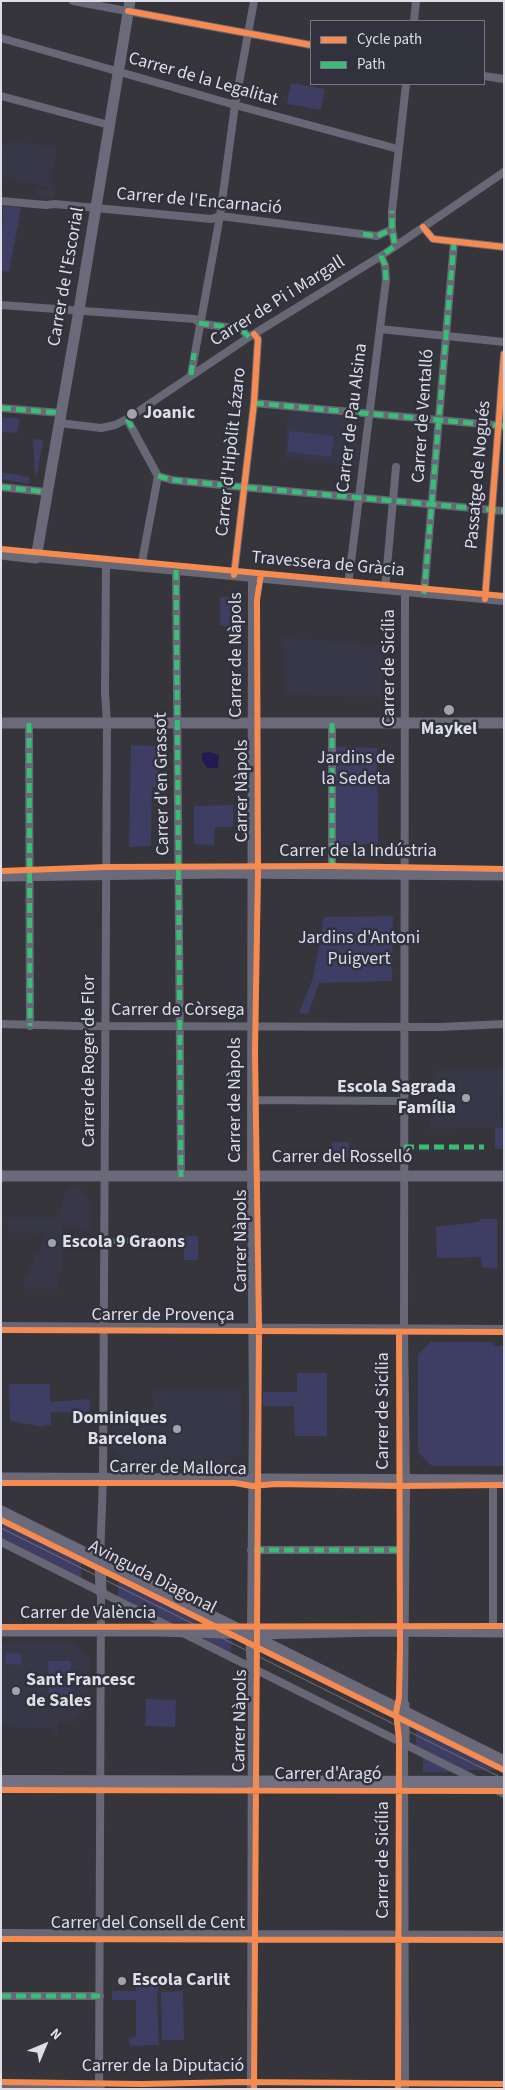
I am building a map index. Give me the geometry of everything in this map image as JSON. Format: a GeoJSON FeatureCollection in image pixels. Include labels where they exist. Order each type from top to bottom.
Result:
{"type":"FeatureCollection","features":[{"type":"Feature","properties":{"kind":"main road","name":"Carrer de l'Escorial"},"geometry":{"type":"LineString","coordinates":[[36,558],[46,492],[80,310],[129,6]]}},
{"type":"Feature","properties":{"kind":"main road","name":"Travessera de Gràcia"},"geometry":{"type":"LineString","coordinates":[[1,554],[36,558]]}},
{"type":"Feature","properties":{"kind":"main road"},"geometry":{"type":"LineString","coordinates":[[1,723],[504,723]]}},
{"type":"Feature","properties":{"kind":"main road","name":"Carrer de la Indústria"},"geometry":{"type":"LineString","coordinates":[[1,876],[332,873],[504,876]]}},
{"type":"Feature","properties":{"kind":"main road","name":"Carrer del Rosselló"},"geometry":{"type":"LineString","coordinates":[[1,1176],[504,1176]]}},
{"type":"Feature","properties":{"kind":"main road","name":"Carrer de Mallorca"},"geometry":{"type":"LineString","coordinates":[[1,1478],[498,1480]]}},
{"type":"Feature","properties":{"kind":"main road"},"geometry":{"type":"LineString","coordinates":[[1,1511],[233,1627],[251,1634],[271,1646],[404,1708],[504,1761]]}},
{"type":"Feature","properties":{"kind":"main road"},"geometry":{"type":"LineString","coordinates":[[100,1560],[101,1592]]}},
{"type":"Feature","properties":{"kind":"main road","name":"Carrer de València"},"geometry":{"type":"LineString","coordinates":[[1,1631],[251,1634],[405,1631],[498,1632]]}},
{"type":"Feature","properties":{"kind":"main road"},"geometry":{"type":"LineString","coordinates":[[251,1634],[252,1668]]}},
{"type":"Feature","properties":{"kind":"main road"},"geometry":{"type":"LineString","coordinates":[[404,1708],[404,1744]]}},
{"type":"Feature","properties":{"kind":"main road","name":"Carrer d'Aragó"},"geometry":{"type":"LineString","coordinates":[[1,1781],[250,1783],[504,1782]]}},
{"type":"Feature","properties":{"kind":"street"},"geometry":{"type":"LineString","coordinates":[[72,1],[129,6],[248,34],[310,45]]}},
{"type":"Feature","properties":{"kind":"street"},"geometry":{"type":"LineString","coordinates":[[191,375],[202,323],[220,216],[235,105],[254,1]]}},
{"type":"Feature","properties":{"kind":"street"},"geometry":{"type":"LineString","coordinates":[[414,20],[416,1]]}},
{"type":"Feature","properties":{"kind":"street","name":"Carrer de la Legalitat"},"geometry":{"type":"LineString","coordinates":[[1,38],[235,105],[398,149]]}},
{"type":"Feature","properties":{"kind":"street"},"geometry":{"type":"LineString","coordinates":[[485,76],[504,80]]}},
{"type":"Feature","properties":{"kind":"street"},"geometry":{"type":"LineString","coordinates":[[395,246],[392,229],[398,149],[406,85]]}},
{"type":"Feature","properties":{"kind":"street"},"geometry":{"type":"LineString","coordinates":[[1,96],[109,125]]}},
{"type":"Feature","properties":{"kind":"street","name":"Carrer de Pi i Margall"},"geometry":{"type":"LineString","coordinates":[[1,408],[60,418],[101,428],[116,425],[252,335],[381,256],[504,172]]}},
{"type":"Feature","properties":{"kind":"street","name":"Carrer de l'Encarnació"},"geometry":{"type":"LineString","coordinates":[[1,201],[211,219],[220,216],[377,236],[392,229]]}},
{"type":"Feature","properties":{"kind":"street"},"geometry":{"type":"LineString","coordinates":[[422,227],[433,239],[504,247]]}},
{"type":"Feature","properties":{"kind":"street","name":"Carrer de Ventalló"},"geometry":{"type":"LineString","coordinates":[[424,594],[454,242]]}},
{"type":"Feature","properties":{"kind":"street","name":"Carrer de Pau Alsina"},"geometry":{"type":"LineString","coordinates":[[348,586],[386,280],[385,266],[381,256]]}},
{"type":"Feature","properties":{"kind":"street"},"geometry":{"type":"LineString","coordinates":[[1,305],[195,320],[202,323],[241,329],[252,335]]}},
{"type":"Feature","properties":{"kind":"street"},"geometry":{"type":"LineString","coordinates":[[380,329],[504,342]]}},
{"type":"Feature","properties":{"kind":"street","name":"Carrer d'Hipòlit Lázaro"},"geometry":{"type":"LineString","coordinates":[[234,575],[254,403],[258,339],[252,335]]}},
{"type":"Feature","properties":{"kind":"street","name":"Passatge de Nogués"},"geometry":{"type":"LineString","coordinates":[[485,599],[491,510],[501,426],[504,354]]}},
{"type":"Feature","properties":{"kind":"street"},"geometry":{"type":"LineString","coordinates":[[254,403],[501,426]]}},
{"type":"Feature","properties":{"kind":"street"},"geometry":{"type":"LineString","coordinates":[[127,419],[158,476],[141,566]]}},
{"type":"Feature","properties":{"kind":"street"},"geometry":{"type":"LineString","coordinates":[[385,589],[396,467]]}},
{"type":"Feature","properties":{"kind":"street"},"geometry":{"type":"LineString","coordinates":[[158,476],[172,480],[244,488],[504,511]]}},
{"type":"Feature","properties":{"kind":"street"},"geometry":{"type":"LineString","coordinates":[[1,487],[46,492]]}},
{"type":"Feature","properties":{"kind":"street","name":"Travessera de Gràcia"},"geometry":{"type":"LineString","coordinates":[[36,558],[141,566],[504,601]]}},
{"type":"Feature","properties":{"kind":"street","name":"Carrer de Roger de Flor"},"geometry":{"type":"LineString","coordinates":[[100,1560],[103,1479],[106,1026],[106,563]]}},
{"type":"Feature","properties":{"kind":"street","name":"Carrer d'en Grassot"},"geometry":{"type":"LineString","coordinates":[[176,570],[181,1177]]}},
{"type":"Feature","properties":{"kind":"street","name":"Carrer de Nàpols"},"geometry":{"type":"LineString","coordinates":[[251,1634],[252,577]]}},
{"type":"Feature","properties":{"kind":"street","name":"Carrer de Sicília"},"geometry":{"type":"LineString","coordinates":[[404,1708],[406,1479],[404,1329],[405,591]]}},
{"type":"Feature","properties":{"kind":"street"},"geometry":{"type":"LineString","coordinates":[[29,723],[30,1026]]}},
{"type":"Feature","properties":{"kind":"street"},"geometry":{"type":"LineString","coordinates":[[332,723],[332,873]]}},
{"type":"Feature","properties":{"kind":"street","name":"Carrer de Còrsega"},"geometry":{"type":"LineString","coordinates":[[1,1024],[30,1026],[404,1026],[504,1024]]}},
{"type":"Feature","properties":{"kind":"street"},"geometry":{"type":"LineString","coordinates":[[251,1100],[405,1101]]}},
{"type":"Feature","properties":{"kind":"street","name":"Carrer de Provença"},"geometry":{"type":"LineString","coordinates":[[1,1326],[504,1329]]}},
{"type":"Feature","properties":{"kind":"street"},"geometry":{"type":"LineString","coordinates":[[498,1480],[498,1632]]}},
{"type":"Feature","properties":{"kind":"street"},"geometry":{"type":"LineString","coordinates":[[1,1542],[504,1794]]}},
{"type":"Feature","properties":{"kind":"street"},"geometry":{"type":"LineString","coordinates":[[251,1550],[405,1550]]}},
{"type":"Feature","properties":{"kind":"street"},"geometry":{"type":"LineString","coordinates":[[100,2089],[101,1592]]}},
{"type":"Feature","properties":{"kind":"street"},"geometry":{"type":"LineString","coordinates":[[251,2089],[250,1783],[252,1668]]}},
{"type":"Feature","properties":{"kind":"street","name":"Carrer de Sicília"},"geometry":{"type":"LineString","coordinates":[[404,1744],[405,2089]]}},
{"type":"Feature","properties":{"kind":"street","name":"Carrer del Consell de Cent"},"geometry":{"type":"LineString","coordinates":[[1,1934],[504,1935]]}},
{"type":"Feature","properties":{"kind":"street"},"geometry":{"type":"LineString","coordinates":[[1,1996],[100,1996]]}},
{"type":"Feature","properties":{"kind":"street","name":"Carrer de la Diputació"},"geometry":{"type":"LineString","coordinates":[[1,2086],[100,2089]]}},
{"type":"Feature","properties":{"kind":"shaded area"},"geometry":{"type":"Polygon","coordinates":[[[8,139],[57,148],[51,180],[54,181],[52,189],[55,189],[54,199],[34,197],[35,188],[48,189],[49,187],[1,176],[1,144],[7,145],[8,139]]]}},
{"type":"Feature","properties":{"kind":"shaded area"},"geometry":{"type":"Polygon","coordinates":[[[288,410],[357,417],[356,435],[357,440],[360,441],[358,466],[284,459],[288,410]]]}},
{"type":"Feature","properties":{"kind":"shaded area"},"geometry":{"type":"Polygon","coordinates":[[[283,637],[382,645],[382,698],[284,694],[283,637]]]}},
{"type":"Feature","properties":{"kind":"shaded area"},"geometry":{"type":"Polygon","coordinates":[[[210,752],[219,755],[218,768],[207,768],[202,760],[202,753],[210,752]]]}},
{"type":"Feature","properties":{"kind":"shaded area","name":"Escola Sagrada Família"},"geometry":{"type":"Polygon","coordinates":[[[504,1068],[504,1094],[500,1094],[501,1128],[429,1129],[436,1069],[504,1068]]]}},
{"type":"Feature","properties":{"kind":"shaded area","name":"Escola 9 Graons"},"geometry":{"type":"Polygon","coordinates":[[[68,1186],[77,1186],[92,1202],[92,1231],[62,1226],[62,1275],[59,1275],[59,1292],[56,1289],[23,1289],[25,1275],[29,1275],[29,1265],[33,1266],[34,1253],[38,1253],[45,1234],[8,1233],[7,1217],[56,1218],[68,1186]]]}},
{"type":"Feature","properties":{"kind":"shaded area","name":"Dominiques Barcelona"},"geometry":{"type":"Polygon","coordinates":[[[152,1388],[241,1389],[241,1452],[224,1467],[133,1467],[113,1449],[113,1409],[153,1410],[152,1388]]]}},
{"type":"Feature","properties":{"kind":"shaded area"},"geometry":{"type":"Polygon","coordinates":[[[1,1642],[74,1642],[90,1658],[89,1707],[73,1722],[58,1722],[58,1734],[51,1734],[51,1728],[14,1728],[13,1725],[1,1725],[1,1642]]]}},
{"type":"Feature","properties":{"kind":"green space"},"geometry":{"type":"Polygon","coordinates":[[[291,83],[325,89],[321,110],[287,104],[291,83]]]}},
{"type":"Feature","properties":{"kind":"green space"},"geometry":{"type":"Polygon","coordinates":[[[3,206],[21,208],[9,272],[1,271],[3,206]]]}},
{"type":"Feature","properties":{"kind":"green space"},"geometry":{"type":"Polygon","coordinates":[[[1,417],[20,419],[17,433],[1,432],[1,417]]]}},
{"type":"Feature","properties":{"kind":"green space"},"geometry":{"type":"Polygon","coordinates":[[[289,431],[334,436],[331,457],[287,452],[289,431]]]}},
{"type":"Feature","properties":{"kind":"green space"},"geometry":{"type":"Polygon","coordinates":[[[33,439],[43,440],[37,475],[35,475],[33,439]]]}},
{"type":"Feature","properties":{"kind":"green space"},"geometry":{"type":"Polygon","coordinates":[[[1,472],[29,477],[29,484],[1,479],[1,472]]]}},
{"type":"Feature","properties":{"kind":"green space"},"geometry":{"type":"Polygon","coordinates":[[[230,591],[240,595],[240,601],[243,603],[243,630],[220,625],[220,597],[230,597],[230,591]]]}},
{"type":"Feature","properties":{"kind":"green space"},"geometry":{"type":"Polygon","coordinates":[[[131,745],[160,746],[160,787],[152,787],[151,846],[129,847],[131,745]]]}},
{"type":"Feature","properties":{"kind":"green space","name":"Jardins de la Sedeta"},"geometry":{"type":"Polygon","coordinates":[[[335,747],[377,748],[378,844],[336,845],[335,747]]]}},
{"type":"Feature","properties":{"kind":"green space"},"geometry":{"type":"Polygon","coordinates":[[[233,805],[233,827],[215,827],[214,845],[194,844],[194,806],[233,805]]]}},
{"type":"Feature","properties":{"kind":"green space","name":"Jardins d'Antoni Puigvert"},"geometry":{"type":"Polygon","coordinates":[[[393,916],[392,981],[319,983],[308,1014],[299,1013],[313,978],[324,917],[393,916]]]}},
{"type":"Feature","properties":{"kind":"green space"},"geometry":{"type":"Polygon","coordinates":[[[495,1128],[504,1128],[504,1149],[495,1149],[495,1128]]]}},
{"type":"Feature","properties":{"kind":"green space"},"geometry":{"type":"Polygon","coordinates":[[[332,1142],[349,1142],[350,1158],[331,1158],[332,1142]]]}},
{"type":"Feature","properties":{"kind":"green space"},"geometry":{"type":"Polygon","coordinates":[[[480,1219],[497,1219],[497,1269],[482,1267],[481,1257],[437,1258],[436,1227],[479,1222],[480,1219]]]}},
{"type":"Feature","properties":{"kind":"green space"},"geometry":{"type":"Polygon","coordinates":[[[184,1236],[198,1236],[198,1260],[184,1260],[184,1236]]]}},
{"type":"Feature","properties":{"kind":"green space"},"geometry":{"type":"Polygon","coordinates":[[[431,1342],[492,1342],[494,1346],[504,1346],[504,1466],[432,1466],[418,1452],[418,1354],[431,1342]]]}},
{"type":"Feature","properties":{"kind":"green space"},"geometry":{"type":"Polygon","coordinates":[[[297,1373],[327,1373],[327,1436],[295,1436],[294,1406],[263,1406],[263,1392],[297,1392],[297,1373]]]}},
{"type":"Feature","properties":{"kind":"green space"},"geometry":{"type":"Polygon","coordinates":[[[9,1384],[50,1384],[50,1402],[90,1399],[89,1413],[51,1412],[51,1426],[45,1425],[44,1427],[10,1421],[9,1384]]]}},
{"type":"Feature","properties":{"kind":"green space"},"geometry":{"type":"Polygon","coordinates":[[[1,1522],[81,1562],[81,1578],[1,1539],[1,1522]]]}},
{"type":"Feature","properties":{"kind":"green space"},"geometry":{"type":"Polygon","coordinates":[[[118,1580],[198,1620],[197,1623],[169,1622],[118,1597],[118,1580]]]}},
{"type":"Feature","properties":{"kind":"green space"},"geometry":{"type":"Polygon","coordinates":[[[200,1638],[226,1638],[232,1641],[231,1653],[200,1638]]]}},
{"type":"Feature","properties":{"kind":"green space"},"geometry":{"type":"Polygon","coordinates":[[[6,1653],[22,1654],[21,1665],[5,1664],[6,1653]]]}},
{"type":"Feature","properties":{"kind":"green space"},"geometry":{"type":"Polygon","coordinates":[[[48,1661],[71,1661],[72,1704],[49,1704],[48,1661]]]}},
{"type":"Feature","properties":{"kind":"green space"},"geometry":{"type":"Polygon","coordinates":[[[146,1699],[176,1700],[175,1727],[145,1726],[146,1699]]]}},
{"type":"Feature","properties":{"kind":"green space"},"geometry":{"type":"Polygon","coordinates":[[[416,1729],[499,1770],[464,1770],[416,1746],[416,1729]]]}},
{"type":"Feature","properties":{"kind":"green space"},"geometry":{"type":"Polygon","coordinates":[[[423,1756],[452,1772],[423,1772],[423,1756]]]}},
{"type":"Feature","properties":{"kind":"green space"},"geometry":{"type":"Polygon","coordinates":[[[136,1984],[159,1984],[157,1995],[159,2045],[130,2046],[129,2038],[136,2037],[136,2000],[112,2000],[112,1991],[136,1991],[136,1984]]]}},
{"type":"Feature","properties":{"kind":"green space"},"geometry":{"type":"Polygon","coordinates":[[[183,1991],[184,2040],[162,2040],[161,1992],[183,1991]]]}},
{"type":"Feature","properties":{"kind":"tram line"},"geometry":{"type":"LineString","coordinates":[[1,1528],[504,1779]]}},
{"type":"Feature","properties":{"kind":"marked path"},"geometry":{"type":"LineString","coordinates":[[386,280],[385,265],[381,256],[395,246],[392,229],[392,211]]}},
{"type":"Feature","properties":{"kind":"marked path"},"geometry":{"type":"LineString","coordinates":[[363,234],[377,236],[392,229]]}},
{"type":"Feature","properties":{"kind":"marked path"},"geometry":{"type":"LineString","coordinates":[[424,594],[454,242]]}},
{"type":"Feature","properties":{"kind":"marked path"},"geometry":{"type":"LineString","coordinates":[[199,323],[241,329],[249,337]]}},
{"type":"Feature","properties":{"kind":"marked path"},"geometry":{"type":"LineString","coordinates":[[191,375],[194,353]]}},
{"type":"Feature","properties":{"kind":"marked path"},"geometry":{"type":"LineString","coordinates":[[254,403],[503,426]]}},
{"type":"Feature","properties":{"kind":"marked path"},"geometry":{"type":"LineString","coordinates":[[1,408],[61,413]]}},
{"type":"Feature","properties":{"kind":"marked path"},"geometry":{"type":"LineString","coordinates":[[127,419],[134,431]]}},
{"type":"Feature","properties":{"kind":"marked path"},"geometry":{"type":"LineString","coordinates":[[158,476],[172,480],[504,511]]}},
{"type":"Feature","properties":{"kind":"marked path"},"geometry":{"type":"LineString","coordinates":[[1,487],[46,492]]}},
{"type":"Feature","properties":{"kind":"marked path"},"geometry":{"type":"LineString","coordinates":[[176,570],[181,1177]]}},
{"type":"Feature","properties":{"kind":"marked path"},"geometry":{"type":"LineString","coordinates":[[29,723],[30,1026]]}},
{"type":"Feature","properties":{"kind":"marked path"},"geometry":{"type":"LineString","coordinates":[[332,723],[332,870]]}},
{"type":"Feature","properties":{"kind":"marked path"},"geometry":{"type":"LineString","coordinates":[[404,1147],[484,1147]]}},
{"type":"Feature","properties":{"kind":"marked path"},"geometry":{"type":"LineString","coordinates":[[112,1241],[180,1240]]}},
{"type":"Feature","properties":{"kind":"marked path"},"geometry":{"type":"LineString","coordinates":[[254,1550],[404,1550]]}},
{"type":"Feature","properties":{"kind":"marked path"},"geometry":{"type":"LineString","coordinates":[[1,1996],[100,1996]]}},
{"type":"Feature","properties":{"kind":"cycle path"},"geometry":{"type":"LineString","coordinates":[[128,11],[310,45]]}},
{"type":"Feature","properties":{"kind":"cycle path"},"geometry":{"type":"LineString","coordinates":[[423,227],[433,239],[504,247]]}},
{"type":"Feature","properties":{"kind":"cycle path"},"geometry":{"type":"LineString","coordinates":[[234,575],[254,403],[258,339],[254,334]]}},
{"type":"Feature","properties":{"kind":"cycle path"},"geometry":{"type":"LineString","coordinates":[[485,599],[504,354]]}},
{"type":"Feature","properties":{"kind":"cycle path"},"geometry":{"type":"LineString","coordinates":[[1,549],[504,596]]}},
{"type":"Feature","properties":{"kind":"cycle path","name":"Carrer Nàpols"},"geometry":{"type":"LineString","coordinates":[[254,2089],[259,1328],[255,1051],[258,873],[257,600],[261,574]]}},
{"type":"Feature","properties":{"kind":"cycle path"},"geometry":{"type":"LineString","coordinates":[[1,871],[106,867],[332,866],[504,869]]}},
{"type":"Feature","properties":{"kind":"cycle path"},"geometry":{"type":"LineString","coordinates":[[1,1330],[504,1332]]}},
{"type":"Feature","properties":{"kind":"cycle path"},"geometry":{"type":"LineString","coordinates":[[398,2089],[399,1739],[396,1713],[399,1697],[400,1647],[399,1333]]}},
{"type":"Feature","properties":{"kind":"cycle path"},"geometry":{"type":"LineString","coordinates":[[1,1483],[235,1483],[252,1486],[276,1484],[504,1485]]}},
{"type":"Feature","properties":{"kind":"cycle path","name":"Avinguda Diagonal"},"geometry":{"type":"LineString","coordinates":[[1,1520],[504,1770]]}},
{"type":"Feature","properties":{"kind":"cycle path","name":"Avinguda Diagonal"},"geometry":{"type":"LineString","coordinates":[[1,1627],[504,1626]]}},
{"type":"Feature","properties":{"kind":"cycle path"},"geometry":{"type":"LineString","coordinates":[[1,1790],[504,1791]]}},
{"type":"Feature","properties":{"kind":"cycle path"},"geometry":{"type":"LineString","coordinates":[[1,1939],[504,1940]]}},
{"type":"Feature","properties":{"kind":"cycle path"},"geometry":{"type":"LineString","coordinates":[[1,2082],[504,2084]]}},
{"type":"Feature","properties":{"kind":"place","name":"Joanic"},"geometry":{"type":"Point","coordinates":[132,414]}},
{"type":"Feature","properties":{"kind":"place","name":"Maykel"},"geometry":{"type":"Point","coordinates":[449,710]}},
{"type":"Feature","properties":{"kind":"place","name":"Escola Sagrada Família"},"geometry":{"type":"Point","coordinates":[466,1098]}},
{"type":"Feature","properties":{"kind":"place","name":"Escola 9 Graons"},"geometry":{"type":"Point","coordinates":[52,1243]}},
{"type":"Feature","properties":{"kind":"place","name":"Dominiques Barcelona"},"geometry":{"type":"Point","coordinates":[177,1429]}},
{"type":"Feature","properties":{"kind":"place","name":"Sant Francesc de Sales"},"geometry":{"type":"Point","coordinates":[16,1691]}},
{"type":"Feature","properties":{"kind":"place","name":"Escola Carlit"},"geometry":{"type":"Point","coordinates":[122,1981]}}]}
